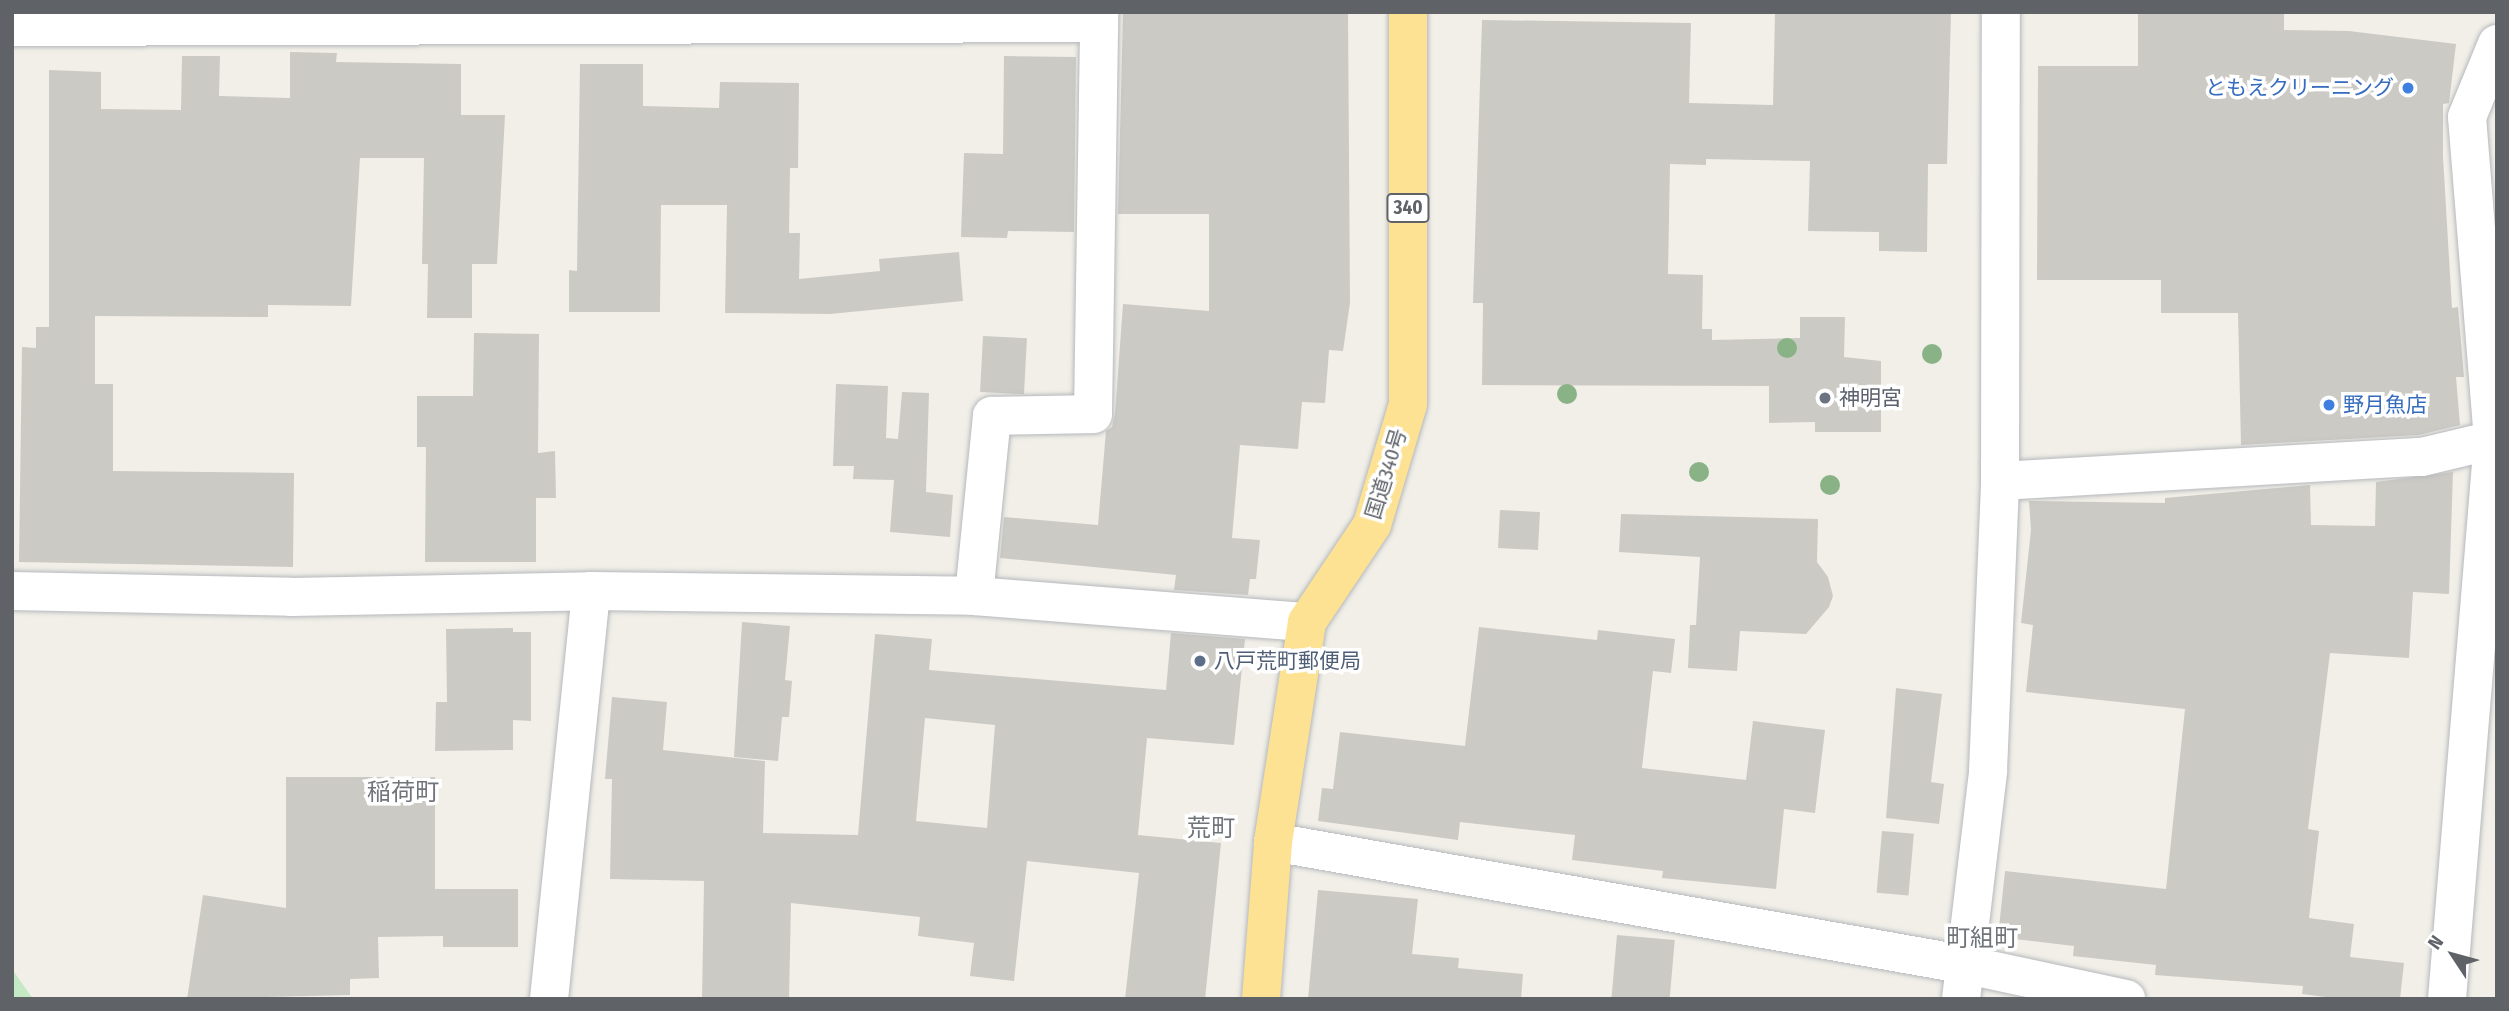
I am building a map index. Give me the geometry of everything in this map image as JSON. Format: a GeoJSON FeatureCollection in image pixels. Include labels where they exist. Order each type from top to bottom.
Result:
{"type":"FeatureCollection","features":[{"type":"Feature","properties":{"kind":"highway","name":"国道340号"},"geometry":{"type":"LineString","coordinates":[[1261,999],[1273,842],[1307,622],[1372,525],[1408,404],[1408,12]]}},
{"type":"Feature","properties":{"kind":"street"},"geometry":{"type":"LineString","coordinates":[[1964,982],[1987,771],[2000,481],[2000,12]]}},
{"type":"Feature","properties":{"kind":"street"},"geometry":{"type":"LineString","coordinates":[[12,27],[110,19],[1099,18],[1093,414],[992,416],[974,596]]}},
{"type":"Feature","properties":{"kind":"street"},"geometry":{"type":"LineString","coordinates":[[2447,999],[2495,440],[2468,117],[2497,44]]}},
{"type":"Feature","properties":{"kind":"street"},"geometry":{"type":"LineString","coordinates":[[2000,481],[2422,457],[2495,440]]}},
{"type":"Feature","properties":{"kind":"street"},"geometry":{"type":"LineString","coordinates":[[12,592],[290,597],[591,590],[974,596],[1307,622]]}},
{"type":"Feature","properties":{"kind":"street"},"geometry":{"type":"LineString","coordinates":[[549,999],[591,590]]}},
{"type":"Feature","properties":{"kind":"street"},"geometry":{"type":"LineString","coordinates":[[1273,842],[1964,982],[2126,999]]}},
{"type":"Feature","properties":{"kind":"green space"},"geometry":{"type":"Polygon","coordinates":[[[12,969],[33,999],[12,999],[12,969]]]}},
{"type":"Feature","properties":{"kind":"building"},"geometry":{"type":"Polygon","coordinates":[[[1123,12],[1348,12],[1350,303],[1343,351],[1329,350],[1325,403],[1302,402],[1298,449],[1240,445],[1232,538],[1260,540],[1256,579],[1250,579],[1248,595],[1174,590],[1176,575],[1000,558],[1004,517],[1098,525],[1106,431],[1112,427],[1115,414],[1123,304],[1209,311],[1209,214],[1118,214],[1123,12]]]}},
{"type":"Feature","properties":{"kind":"building"},"geometry":{"type":"Polygon","coordinates":[[[1775,12],[1951,12],[1947,164],[1928,164],[1927,252],[1879,251],[1879,232],[1808,231],[1810,161],[1706,159],[1706,165],[1670,164],[1668,274],[1703,275],[1702,329],[1712,329],[1712,340],[1800,338],[1800,317],[1845,317],[1844,357],[1881,361],[1881,432],[1815,432],[1815,422],[1769,423],[1769,386],[1482,385],[1483,303],[1473,303],[1482,20],[1691,23],[1689,103],[1773,105],[1775,12]]]}},
{"type":"Feature","properties":{"kind":"building"},"geometry":{"type":"Polygon","coordinates":[[[2138,12],[2284,12],[2284,30],[2349,31],[2456,44],[2449,103],[2443,104],[2443,157],[2452,308],[2458,307],[2464,377],[2456,377],[2460,425],[2419,435],[2241,445],[2238,313],[2161,313],[2161,280],[2037,280],[2038,66],[2138,66],[2138,12]]]}},
{"type":"Feature","properties":{"kind":"building"},"geometry":{"type":"Polygon","coordinates":[[[290,52],[337,53],[336,62],[461,64],[461,115],[505,115],[497,264],[472,264],[472,318],[427,318],[428,264],[422,264],[424,158],[360,158],[351,306],[268,305],[268,317],[95,316],[95,384],[113,384],[113,471],[294,473],[293,567],[19,562],[22,347],[36,348],[36,327],[49,327],[49,70],[101,72],[101,109],[181,110],[182,56],[220,56],[219,96],[290,98],[290,52]]]}},
{"type":"Feature","properties":{"kind":"building"},"geometry":{"type":"Polygon","coordinates":[[[1004,56],[1076,57],[1074,232],[1008,231],[1007,238],[961,237],[964,153],[1003,154],[1004,56]]]}},
{"type":"Feature","properties":{"kind":"building"},"geometry":{"type":"Polygon","coordinates":[[[580,64],[643,64],[643,106],[719,108],[720,82],[799,83],[798,168],[790,168],[789,233],[800,233],[799,279],[880,271],[879,259],[959,252],[963,301],[830,314],[725,313],[727,205],[661,205],[660,312],[569,312],[569,270],[577,271],[580,64]]]}},
{"type":"Feature","properties":{"kind":"building"},"geometry":{"type":"Polygon","coordinates":[[[474,333],[539,334],[538,453],[555,451],[556,498],[536,498],[536,562],[425,562],[426,447],[417,447],[417,396],[473,396],[474,333]]]}},
{"type":"Feature","properties":{"kind":"building"},"geometry":{"type":"Polygon","coordinates":[[[983,336],[1027,338],[1024,394],[980,392],[983,336]]]}},
{"type":"Feature","properties":{"kind":"building"},"geometry":{"type":"Polygon","coordinates":[[[836,384],[888,386],[886,438],[898,439],[902,392],[929,393],[926,492],[953,495],[950,537],[890,532],[894,480],[853,479],[854,466],[833,466],[836,384]]]}},
{"type":"Feature","properties":{"kind":"building"},"geometry":{"type":"Polygon","coordinates":[[[2453,472],[2449,594],[2413,592],[2409,658],[2330,653],[2308,829],[2319,831],[2309,918],[2354,924],[2350,957],[2404,963],[2400,999],[2342,999],[2302,994],[2303,986],[2155,975],[2156,965],[2073,956],[2074,946],[1998,937],[2005,871],[2166,889],[2185,709],[2026,692],[2033,625],[2021,623],[2031,530],[2029,501],[2165,503],[2165,498],[2310,485],[2311,525],[2375,526],[2376,482],[2453,472]]]}},
{"type":"Feature","properties":{"kind":"building"},"geometry":{"type":"Polygon","coordinates":[[[1500,510],[1540,512],[1538,550],[1498,548],[1500,510]]]}},
{"type":"Feature","properties":{"kind":"building"},"geometry":{"type":"Polygon","coordinates":[[[1621,514],[1818,519],[1817,562],[1828,577],[1833,596],[1829,607],[1806,634],[1740,631],[1737,671],[1688,668],[1690,625],[1696,625],[1700,557],[1619,552],[1621,514]]]}},
{"type":"Feature","properties":{"kind":"building"},"geometry":{"type":"Polygon","coordinates":[[[742,622],[790,626],[785,680],[792,681],[789,717],[782,717],[778,761],[734,757],[742,622]]]}},
{"type":"Feature","properties":{"kind":"building"},"geometry":{"type":"Polygon","coordinates":[[[1479,627],[1597,640],[1598,630],[1675,639],[1671,673],[1653,671],[1642,768],[1746,780],[1753,721],[1825,730],[1815,813],[1784,809],[1776,889],[1662,878],[1663,871],[1572,860],[1575,835],[1460,822],[1458,840],[1318,821],[1322,788],[1333,789],[1340,732],[1465,746],[1479,627]]]}},
{"type":"Feature","properties":{"kind":"building"},"geometry":{"type":"Polygon","coordinates":[[[513,628],[513,632],[531,632],[531,721],[513,720],[513,750],[435,751],[436,702],[447,702],[446,629],[513,628]]]}},
{"type":"Feature","properties":{"kind":"building"},"geometry":{"type":"Polygon","coordinates":[[[1171,633],[1245,639],[1234,745],[1147,738],[1138,835],[1221,843],[1205,999],[1125,999],[1139,873],[1027,861],[1014,981],[970,976],[974,943],[918,936],[920,917],[791,903],[789,999],[702,999],[704,881],[610,879],[612,779],[605,779],[612,697],[667,702],[663,750],[765,761],[763,833],[858,835],[875,634],[932,639],[929,670],[1166,690],[1171,633]],[[925,718],[916,821],[987,828],[995,725],[925,718]]]}},
{"type":"Feature","properties":{"kind":"building"},"geometry":{"type":"Polygon","coordinates":[[[1896,688],[1942,694],[1931,782],[1944,784],[1939,824],[1886,818],[1896,688]]]}},
{"type":"Feature","properties":{"kind":"building"},"geometry":{"type":"Polygon","coordinates":[[[286,777],[435,777],[435,889],[518,889],[518,947],[443,947],[443,936],[378,937],[379,978],[350,979],[350,995],[187,999],[203,895],[286,908],[286,777]]]}},
{"type":"Feature","properties":{"kind":"building"},"geometry":{"type":"Polygon","coordinates":[[[1882,831],[1914,834],[1908,896],[1877,893],[1882,831]]]}},
{"type":"Feature","properties":{"kind":"building"},"geometry":{"type":"Polygon","coordinates":[[[1318,890],[1418,899],[1412,954],[1459,958],[1458,968],[1523,974],[1521,999],[1308,999],[1318,890]]]}},
{"type":"Feature","properties":{"kind":"building"},"geometry":{"type":"Polygon","coordinates":[[[1617,935],[1675,940],[1670,999],[1611,999],[1617,935]]]}},
{"type":"Feature","properties":{"kind":"place","name":"ともえクリーニング"},"geometry":{"type":"Point","coordinates":[2408,88]}},
{"type":"Feature","properties":{"kind":"place","name":"神明宮"},"geometry":{"type":"Point","coordinates":[1825,398]}},
{"type":"Feature","properties":{"kind":"place","name":"野月魚店"},"geometry":{"type":"Point","coordinates":[2329,405]}},
{"type":"Feature","properties":{"kind":"place","name":"八戸荒町郵便局"},"geometry":{"type":"Point","coordinates":[1200,661]}},
{"type":"Feature","properties":{"kind":"district","name":"稲荷町"},"geometry":{"type":"Point","coordinates":[403,793]}},
{"type":"Feature","properties":{"kind":"district","name":"荒町"},"geometry":{"type":"Point","coordinates":[1211,829]}},
{"type":"Feature","properties":{"kind":"district","name":"町組町"},"geometry":{"type":"Point","coordinates":[1982,939]}}]}
